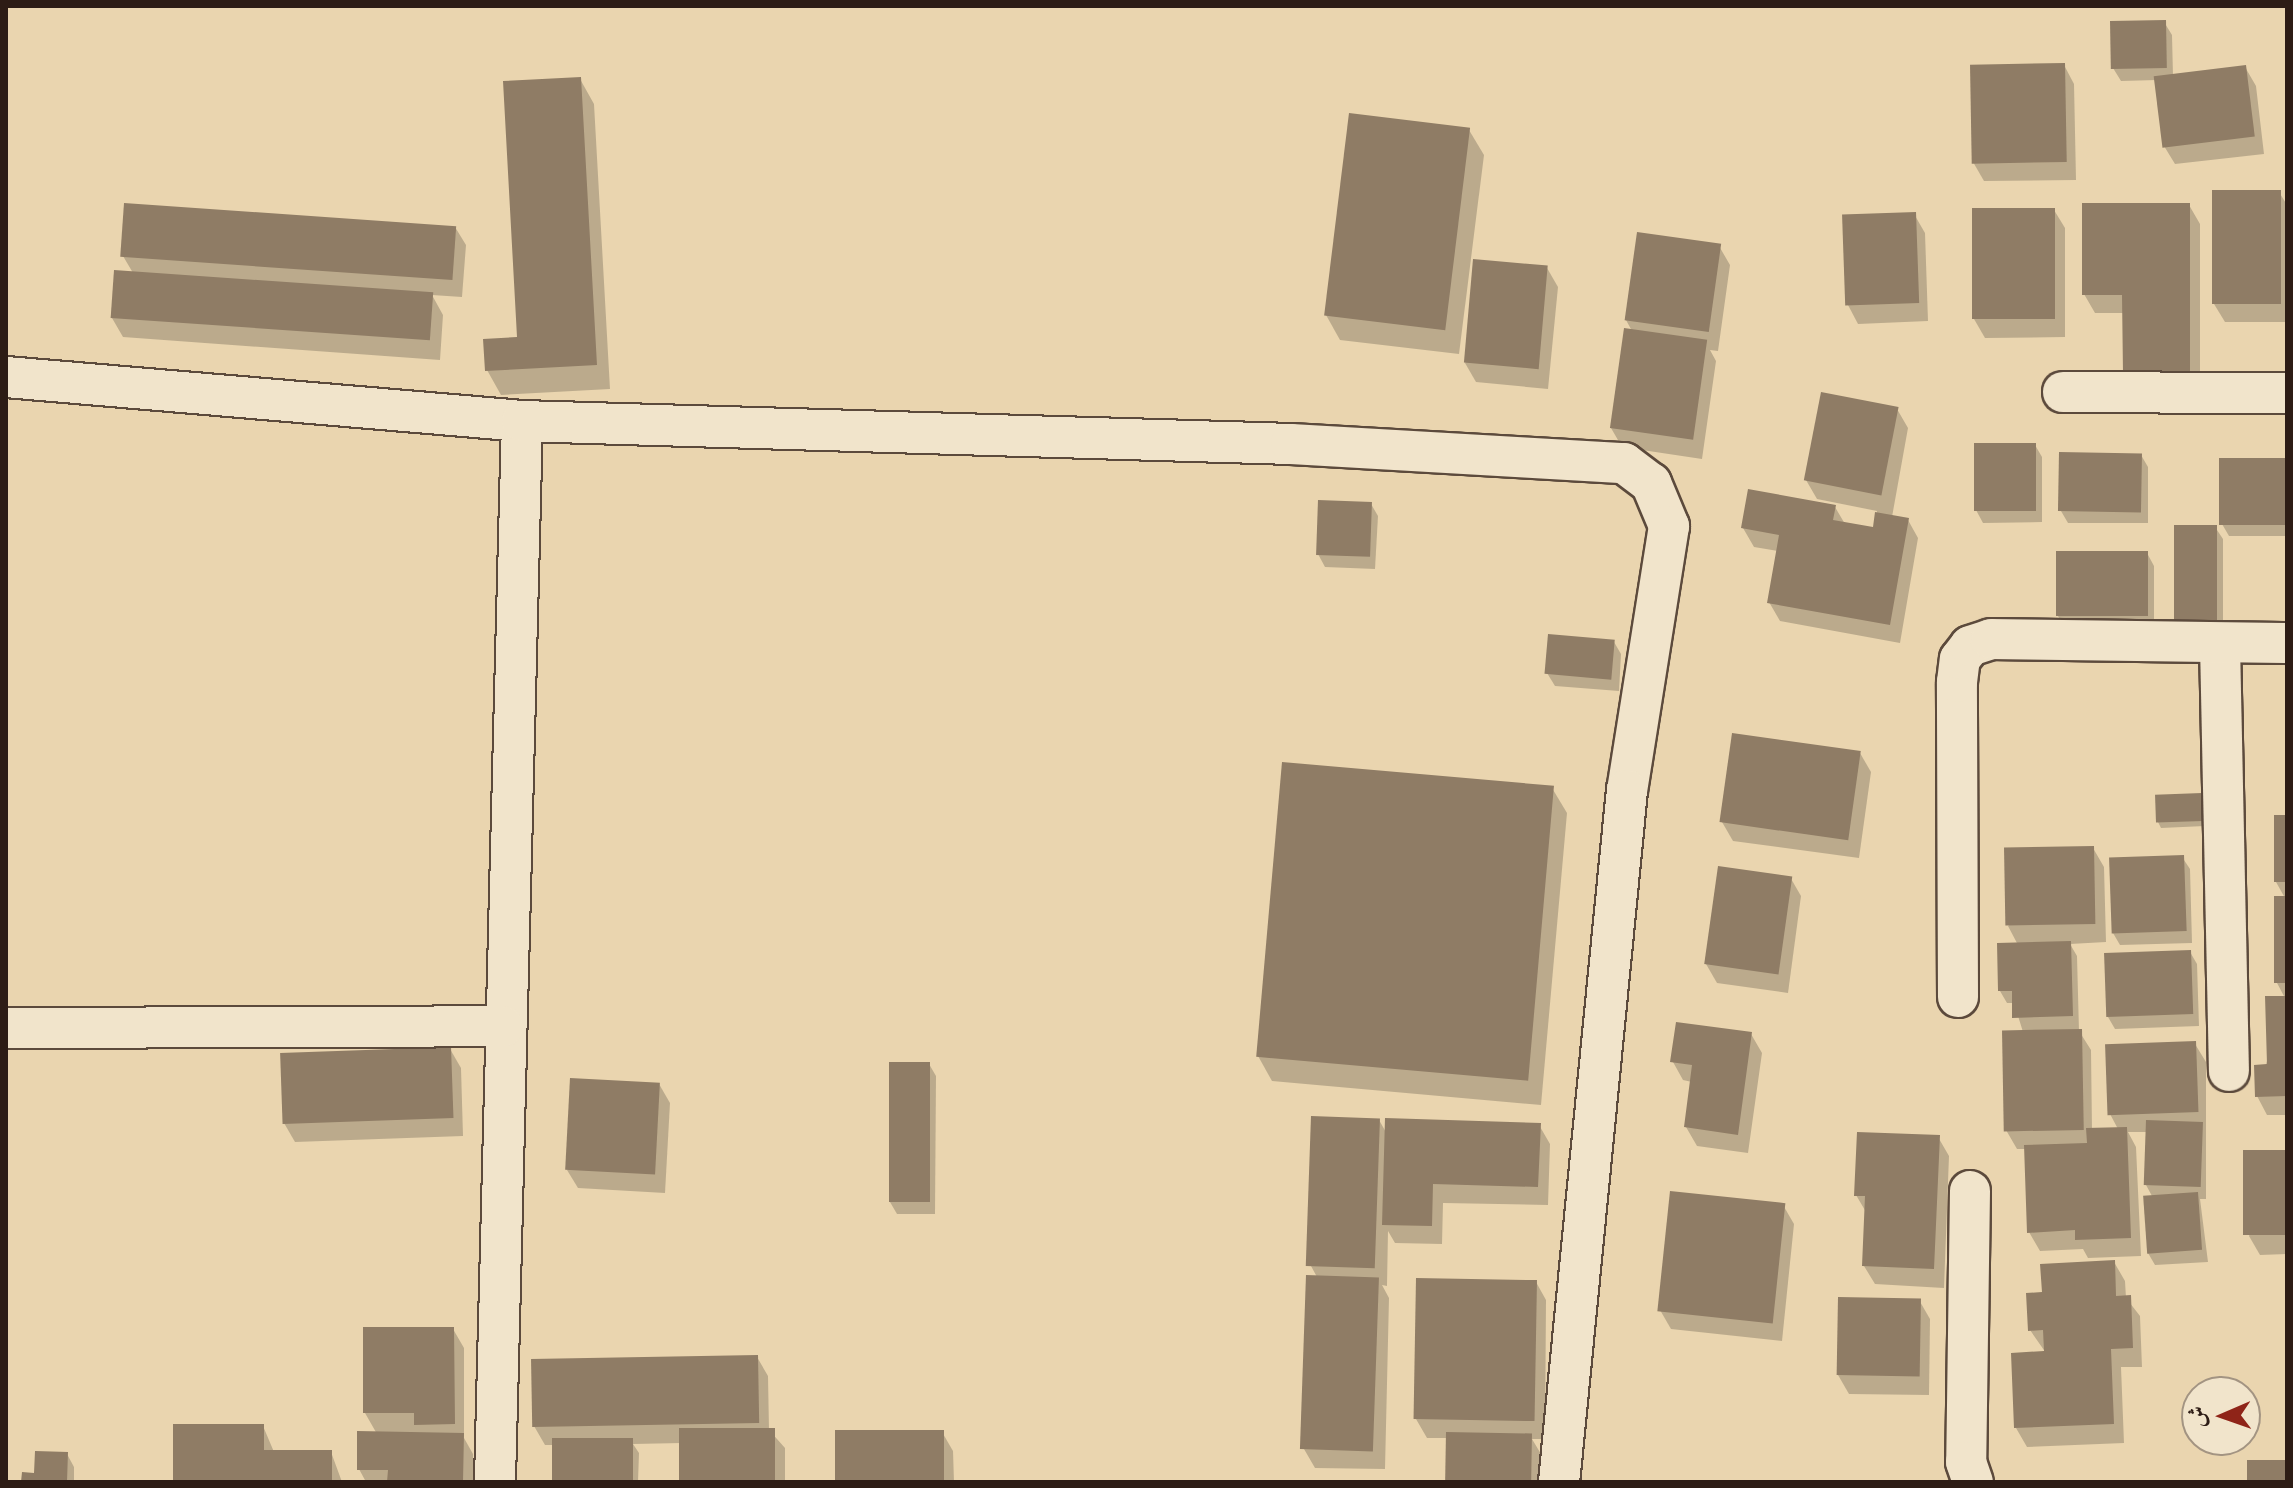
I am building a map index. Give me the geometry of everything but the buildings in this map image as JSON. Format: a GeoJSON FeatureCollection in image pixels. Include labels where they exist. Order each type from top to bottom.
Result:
{"type":"FeatureCollection","features":[{"type":"Feature","properties":{"kind":"street"},"geometry":{"type":"LineString","coordinates":[[6,377],[522,421],[1307,444],[1624,463],[1651,483],[1669,526],[1627,790],[1559,1482]]}},
{"type":"Feature","properties":{"kind":"street"},"geometry":{"type":"LineString","coordinates":[[2063,392],[2287,393]]}},
{"type":"Feature","properties":{"kind":"street"},"geometry":{"type":"LineString","coordinates":[[495,1482],[503,1026],[522,421]]}},
{"type":"Feature","properties":{"kind":"street"},"geometry":{"type":"LineString","coordinates":[[1958,997],[1957,682],[1965,653],[1991,639],[2287,643]]}},
{"type":"Feature","properties":{"kind":"street"},"geometry":{"type":"LineString","coordinates":[[2220,644],[2229,1071]]}},
{"type":"Feature","properties":{"kind":"street"},"geometry":{"type":"LineString","coordinates":[[6,1028],[503,1026]]}},
{"type":"Feature","properties":{"kind":"street"},"geometry":{"type":"LineString","coordinates":[[1970,1191],[1966,1462],[1973,1482]]}}]}
